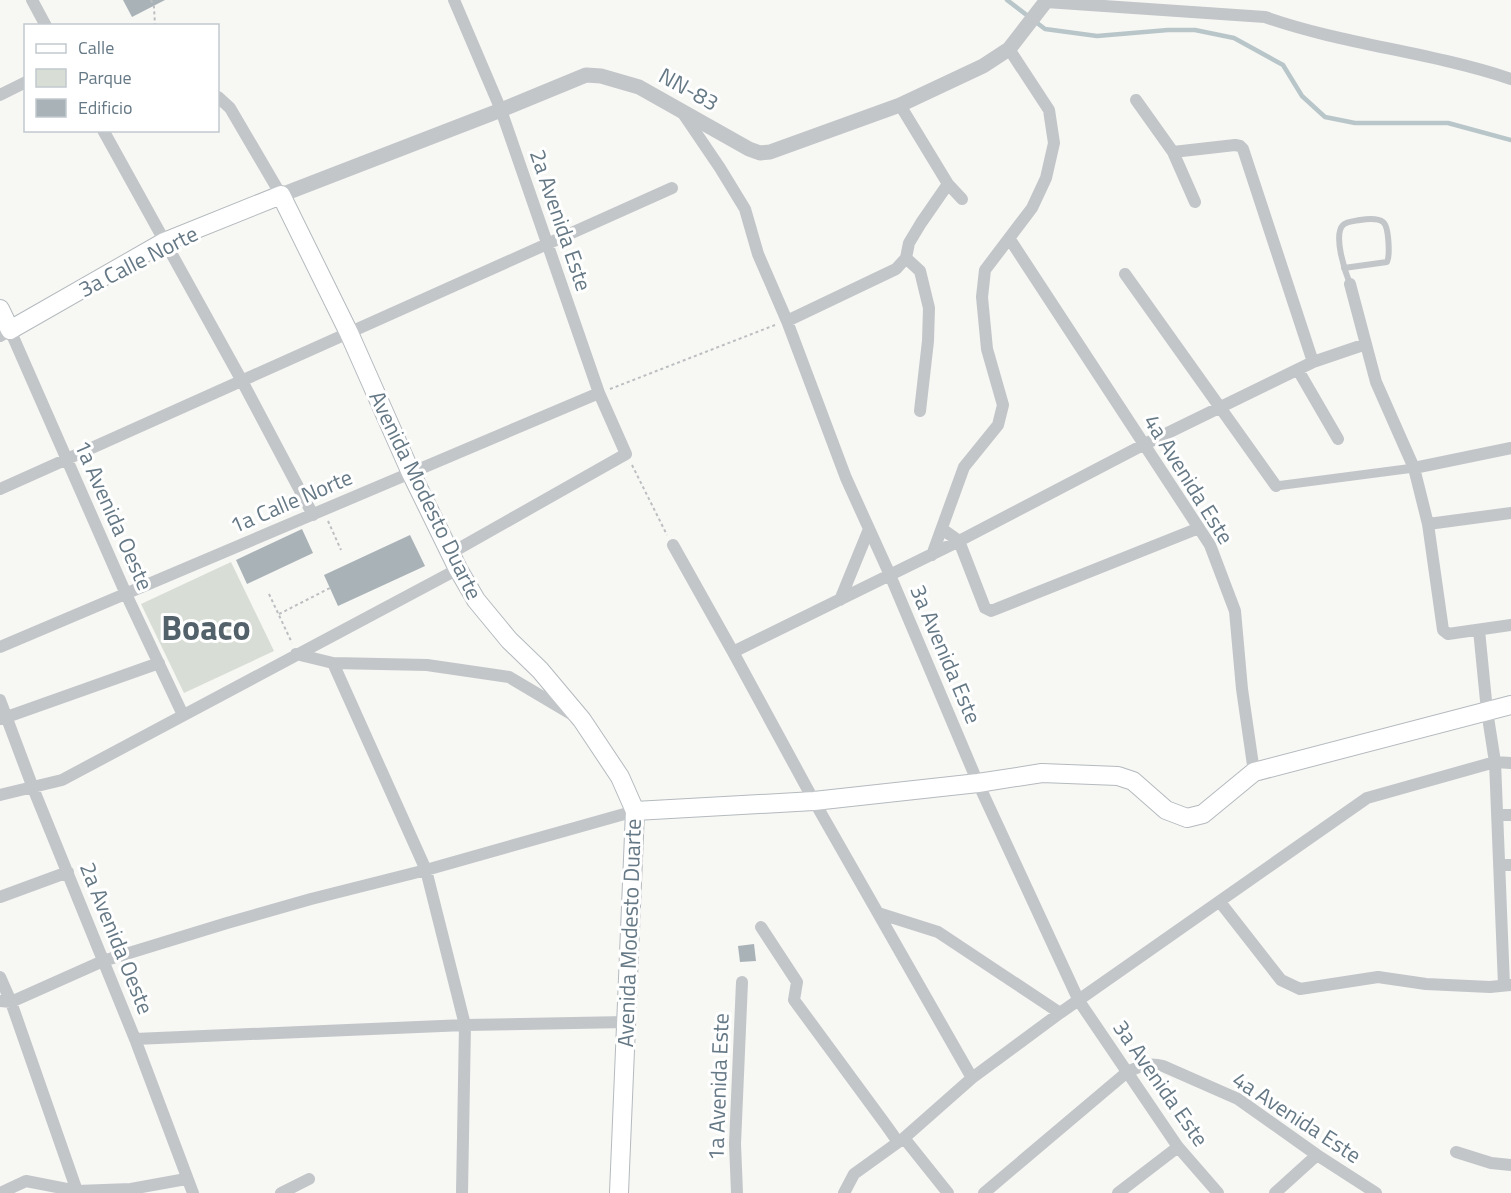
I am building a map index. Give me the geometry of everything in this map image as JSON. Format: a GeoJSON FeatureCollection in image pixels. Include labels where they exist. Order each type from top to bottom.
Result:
{"type":"FeatureCollection","features":[{"type":"Feature","properties":{"kind":"main road","name":"3a Calle Norte"},"geometry":{"type":"LineString","coordinates":[[5,333],[164,242],[281,195]]}},
{"type":"Feature","properties":{"kind":"main road","name":"Avenida Modesto Duarte"},"geometry":{"type":"LineString","coordinates":[[281,195],[349,333],[411,473],[454,561],[476,600],[582,720],[620,777],[635,812],[619,1193]]}},
{"type":"Feature","properties":{"kind":"main road"},"geometry":{"type":"LineString","coordinates":[[0,309],[5,333]]}},
{"type":"Feature","properties":{"kind":"main road"},"geometry":{"type":"LineString","coordinates":[[635,812],[814,801],[978,783],[1042,773],[1118,776],[1133,781],[1166,810],[1187,818],[1203,814],[1254,772],[1511,705]]}},
{"type":"Feature","properties":{"kind":"street"},"geometry":{"type":"LineString","coordinates":[[32,0],[45,24]]}},
{"type":"Feature","properties":{"kind":"street","name":"2a Avenida Este"},"geometry":{"type":"LineString","coordinates":[[454,0],[501,111],[599,393],[629,459]]}},
{"type":"Feature","properties":{"kind":"street"},"geometry":{"type":"LineString","coordinates":[[1045,4],[1265,17],[1294,28],[1457,63],[1511,79]]}},
{"type":"Feature","properties":{"kind":"street","name":"NN-83"},"geometry":{"type":"LineString","coordinates":[[281,195],[501,111],[586,75],[594,74],[639,87],[680,108],[749,149],[760,153],[770,152],[900,105],[983,66],[1009,49],[1045,4]]}},
{"type":"Feature","properties":{"kind":"street"},"geometry":{"type":"LineString","coordinates":[[932,555],[964,467],[998,425],[1002,414],[1003,405],[987,349],[982,297],[984,270],[1032,208],[1046,178],[1054,143],[1049,110],[1009,49]]}},
{"type":"Feature","properties":{"kind":"street"},"geometry":{"type":"LineString","coordinates":[[0,95],[24,83]]}},
{"type":"Feature","properties":{"kind":"street"},"geometry":{"type":"LineString","coordinates":[[219,98],[230,108],[281,195]]}},
{"type":"Feature","properties":{"kind":"street"},"geometry":{"type":"LineString","coordinates":[[1136,100],[1173,152],[1195,202]]}},
{"type":"Feature","properties":{"kind":"street"},"geometry":{"type":"LineString","coordinates":[[900,105],[948,184],[962,199]]}},
{"type":"Feature","properties":{"kind":"street","name":"3a Avenida Este"},"geometry":{"type":"LineString","coordinates":[[680,108],[745,209],[758,254],[787,321],[846,478],[891,576],[978,783],[1078,1001],[1178,1147],[1218,1193]]}},
{"type":"Feature","properties":{"kind":"street"},"geometry":{"type":"LineString","coordinates":[[104,132],[318,513]]}},
{"type":"Feature","properties":{"kind":"street"},"geometry":{"type":"LineString","coordinates":[[1173,152],[1235,145],[1243,149],[1313,362]]}},
{"type":"Feature","properties":{"kind":"street"},"geometry":{"type":"LineString","coordinates":[[787,321],[896,269],[906,258],[909,243],[948,184]]}},
{"type":"Feature","properties":{"kind":"street"},"geometry":{"type":"LineString","coordinates":[[0,489],[672,188]]}},
{"type":"Feature","properties":{"kind":"street","name":"4a Avenida Este"},"geometry":{"type":"LineString","coordinates":[[1009,238],[1210,545],[1235,610],[1242,689],[1254,772]]}},
{"type":"Feature","properties":{"kind":"street"},"geometry":{"type":"LineString","coordinates":[[906,258],[920,271],[929,308],[928,341],[920,411]]}},
{"type":"Feature","properties":{"kind":"street"},"geometry":{"type":"LineString","coordinates":[[1125,274],[1276,486],[1414,468],[1511,448]]}},
{"type":"Feature","properties":{"kind":"street"},"geometry":{"type":"LineString","coordinates":[[1350,284],[1376,382],[1414,468],[1428,524],[1443,630],[1448,634],[1511,625]]}},
{"type":"Feature","properties":{"kind":"street","name":"1a Avenida Oeste"},"geometry":{"type":"LineString","coordinates":[[5,333],[67,459],[126,594],[183,715]]}},
{"type":"Feature","properties":{"kind":"street"},"geometry":{"type":"LineString","coordinates":[[733,652],[891,576],[1143,445],[1313,362],[1366,344]]}},
{"type":"Feature","properties":{"kind":"street"},"geometry":{"type":"LineString","coordinates":[[1298,370],[1338,439]]}},
{"type":"Feature","properties":{"kind":"street","name":"1a Calle Norte"},"geometry":{"type":"LineString","coordinates":[[0,647],[599,393]]}},
{"type":"Feature","properties":{"kind":"street"},"geometry":{"type":"LineString","coordinates":[[0,795],[62,780],[296,654],[629,459]]}},
{"type":"Feature","properties":{"kind":"street"},"geometry":{"type":"LineString","coordinates":[[1428,524],[1511,513]]}},
{"type":"Feature","properties":{"kind":"street"},"geometry":{"type":"LineString","coordinates":[[942,529],[958,541],[986,608],[991,610],[1199,528]]}},
{"type":"Feature","properties":{"kind":"street"},"geometry":{"type":"LineString","coordinates":[[840,600],[869,529]]}},
{"type":"Feature","properties":{"kind":"street"},"geometry":{"type":"LineString","coordinates":[[672,545],[814,801],[972,1078]]}},
{"type":"Feature","properties":{"kind":"street"},"geometry":{"type":"LineString","coordinates":[[1220,902],[1281,980],[1300,989],[1378,977],[1426,984],[1490,987],[1508,985],[1505,865],[1479,630]]}},
{"type":"Feature","properties":{"kind":"street"},"geometry":{"type":"LineString","coordinates":[[296,654],[333,663],[427,665],[509,677],[582,720]]}},
{"type":"Feature","properties":{"kind":"street"},"geometry":{"type":"LineString","coordinates":[[3,718],[159,663]]}},
{"type":"Feature","properties":{"kind":"street"},"geometry":{"type":"LineString","coordinates":[[333,663],[426,870],[465,1025],[462,1193]]}},
{"type":"Feature","properties":{"kind":"street","name":"2a Avenida Oeste"},"geometry":{"type":"LineString","coordinates":[[0,700],[3,718],[135,1039],[193,1193]]}},
{"type":"Feature","properties":{"kind":"street"},"geometry":{"type":"LineString","coordinates":[[844,1193],[854,1174],[901,1140],[972,1078],[1060,1013],[1367,798],[1495,762],[1511,763]]}},
{"type":"Feature","properties":{"kind":"street"},"geometry":{"type":"LineString","coordinates":[[5,1002],[103,961],[311,899],[426,870],[635,812]]}},
{"type":"Feature","properties":{"kind":"street"},"geometry":{"type":"LineString","coordinates":[[1498,815],[1511,815]]}},
{"type":"Feature","properties":{"kind":"street"},"geometry":{"type":"LineString","coordinates":[[0,897],[68,872]]}},
{"type":"Feature","properties":{"kind":"street"},"geometry":{"type":"LineString","coordinates":[[878,913],[938,932],[1060,1013]]}},
{"type":"Feature","properties":{"kind":"street"},"geometry":{"type":"LineString","coordinates":[[761,927],[797,982],[794,1000],[901,1140],[948,1193]]}},
{"type":"Feature","properties":{"kind":"street"},"geometry":{"type":"LineString","coordinates":[[0,977],[5,1002],[76,1191]]}},
{"type":"Feature","properties":{"kind":"street","name":"1a Avenida Este"},"geometry":{"type":"LineString","coordinates":[[737,1193],[735,1144],[742,982]]}},
{"type":"Feature","properties":{"kind":"street"},"geometry":{"type":"LineString","coordinates":[[135,1039],[465,1025],[627,1022]]}},
{"type":"Feature","properties":{"kind":"street","name":"4a Avenida Este"},"geometry":{"type":"LineString","coordinates":[[1126,1072],[1142,1065],[1162,1066],[1238,1099],[1317,1155],[1376,1193]]}},
{"type":"Feature","properties":{"kind":"street"},"geometry":{"type":"LineString","coordinates":[[984,1193],[1126,1072]]}},
{"type":"Feature","properties":{"kind":"street"},"geometry":{"type":"LineString","coordinates":[[1118,1193],[1178,1147]]}},
{"type":"Feature","properties":{"kind":"street"},"geometry":{"type":"LineString","coordinates":[[1456,1152],[1491,1163],[1511,1165]]}},
{"type":"Feature","properties":{"kind":"street"},"geometry":{"type":"LineString","coordinates":[[1275,1193],[1317,1155]]}},
{"type":"Feature","properties":{"kind":"street"},"geometry":{"type":"LineString","coordinates":[[0,1193],[26,1182],[76,1191],[131,1189],[186,1179]]}},
{"type":"Feature","properties":{"kind":"street"},"geometry":{"type":"LineString","coordinates":[[281,1193],[309,1179]]}},
{"type":"Feature","properties":{"kind":"lane"},"geometry":{"type":"LineString","coordinates":[[1344,268],[1387,262],[1389,255],[1387,228],[1384,222],[1365,219],[1341,226],[1339,234],[1344,268],[1350,284]]}},
{"type":"Feature","properties":{"kind":"path"},"geometry":{"type":"LineString","coordinates":[[151,0],[154,7],[155,24]]}},
{"type":"Feature","properties":{"kind":"path"},"geometry":{"type":"LineString","coordinates":[[623,384],[787,321]]}},
{"type":"Feature","properties":{"kind":"path"},"geometry":{"type":"LineString","coordinates":[[629,459],[672,545]]}},
{"type":"Feature","properties":{"kind":"path"},"geometry":{"type":"LineString","coordinates":[[318,513],[341,550]]}},
{"type":"Feature","properties":{"kind":"path"},"geometry":{"type":"LineString","coordinates":[[279,614],[330,588]]}},
{"type":"Feature","properties":{"kind":"path"},"geometry":{"type":"LineString","coordinates":[[269,594],[296,654]]}},
{"type":"Feature","properties":{"kind":"green space"},"geometry":{"type":"Polygon","coordinates":[[[231,562],[274,651],[184,693],[141,604],[231,562]]]}},
{"type":"Feature","properties":{"kind":"building"},"geometry":{"type":"Polygon","coordinates":[[[123,0],[165,0],[132,17],[123,0]]]}},
{"type":"Feature","properties":{"kind":"building"},"geometry":{"type":"Polygon","coordinates":[[[302,529],[313,553],[247,584],[236,560],[302,529]]]}},
{"type":"Feature","properties":{"kind":"building"},"geometry":{"type":"Polygon","coordinates":[[[410,535],[425,566],[338,606],[324,575],[410,535]]]}},
{"type":"Feature","properties":{"kind":"building"},"geometry":{"type":"Polygon","coordinates":[[[754,944],[756,961],[740,962],[738,946],[754,944]]]}},
{"type":"Feature","properties":{"kind":"waterway"},"geometry":{"type":"LineString","coordinates":[[1007,0],[1045,29],[1097,36],[1195,30],[1234,38],[1283,65],[1302,96],[1325,117],[1355,123],[1448,123],[1511,140]]}},
{"type":"Feature","properties":{"kind":"district","name":"Boaco"},"geometry":{"type":"Point","coordinates":[206,628]}}]}
